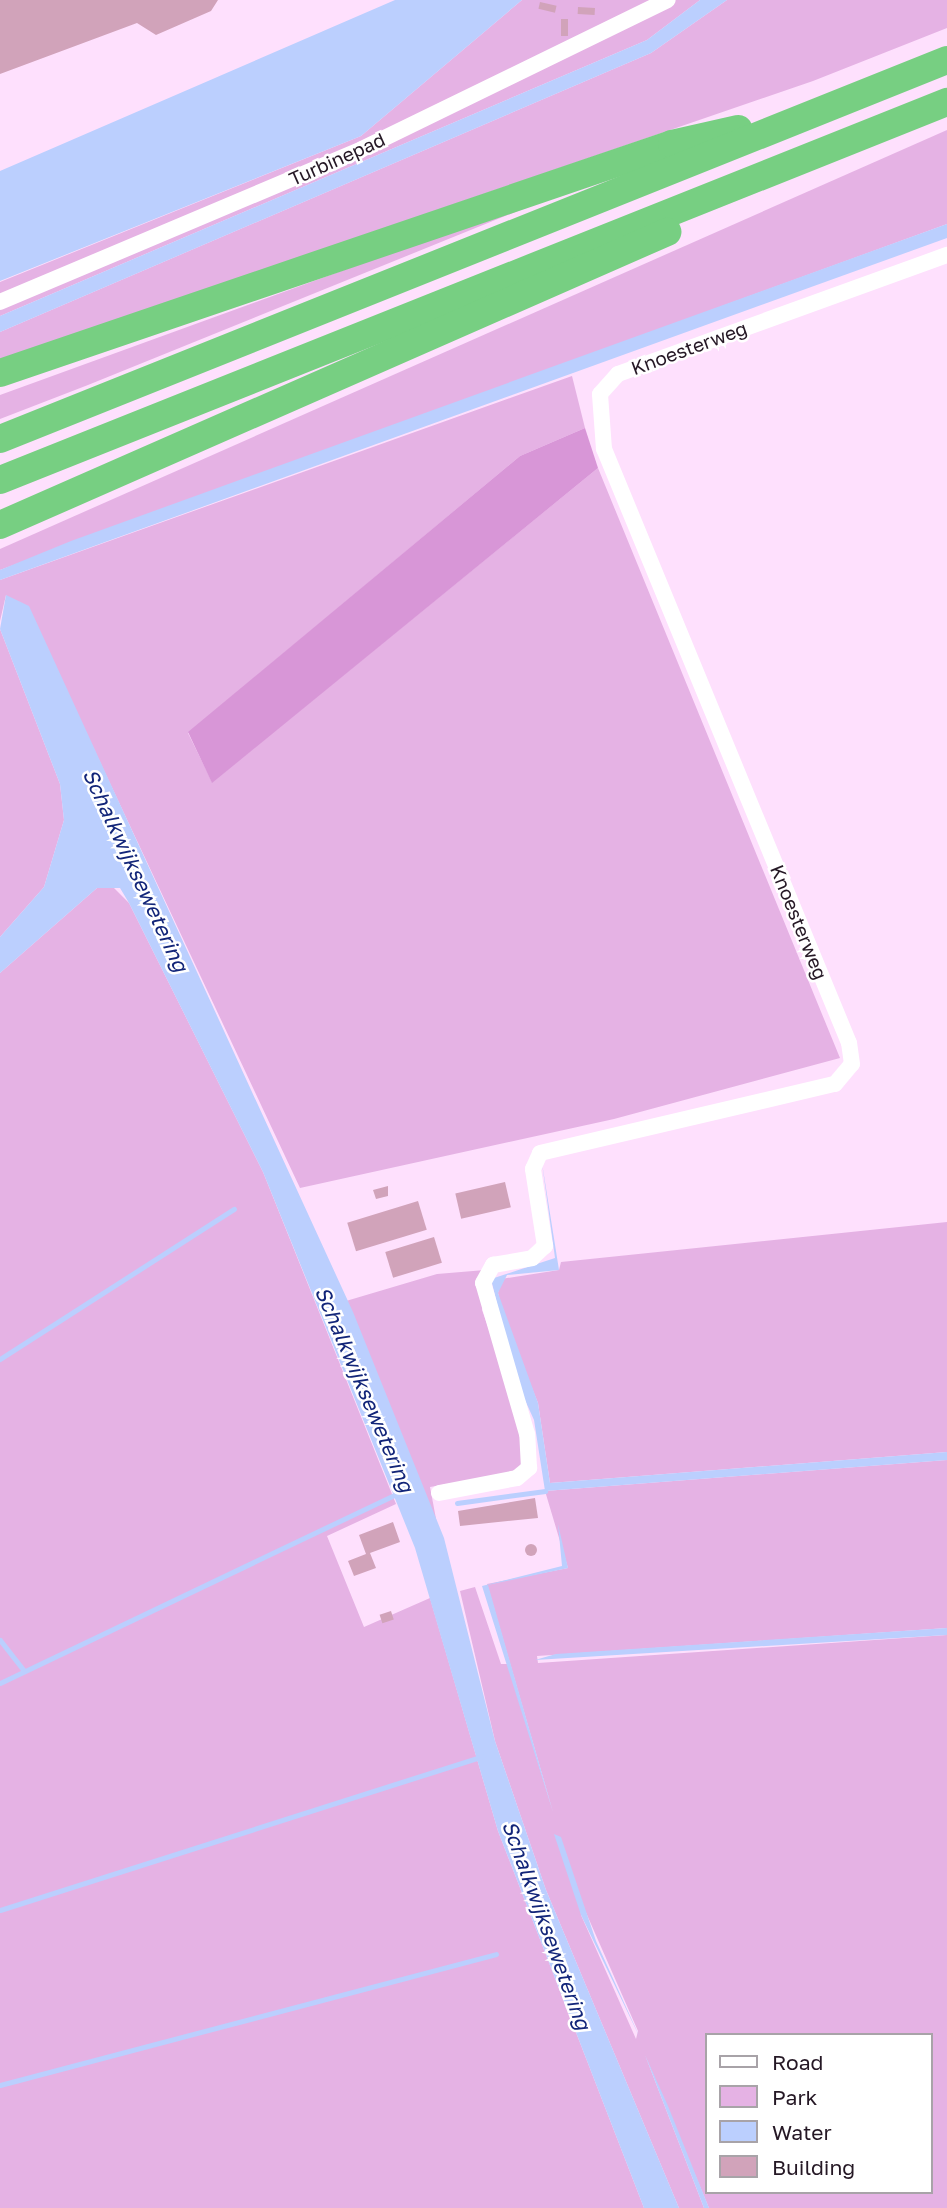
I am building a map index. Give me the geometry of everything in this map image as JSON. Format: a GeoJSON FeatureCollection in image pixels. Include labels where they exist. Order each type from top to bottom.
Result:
{"type":"FeatureCollection","features":[{"type":"Feature","properties":{"kind":"highway"},"geometry":{"type":"LineString","coordinates":[[0,439],[947,60]]}},
{"type":"Feature","properties":{"kind":"highway"},"geometry":{"type":"LineString","coordinates":[[0,480],[947,102]]}},
{"type":"Feature","properties":{"kind":"highway"},"geometry":{"type":"LineString","coordinates":[[0,373],[672,144],[832,106]]}},
{"type":"Feature","properties":{"kind":"highway"},"geometry":{"type":"LineString","coordinates":[[0,525],[588,271],[846,143]]}},
{"type":"Feature","properties":{"kind":"highway"},"geometry":{"type":"LineString","coordinates":[[0,389],[145,324]]}},
{"type":"Feature","properties":{"kind":"highway"},"geometry":{"type":"LineString","coordinates":[[0,531],[45,506]]}},
{"type":"Feature","properties":{"kind":"street","name":"Turbinepad"},"geometry":{"type":"LineString","coordinates":[[0,302],[362,149],[668,0]]}},
{"type":"Feature","properties":{"kind":"street","name":"Knoesterweg"},"geometry":{"type":"LineString","coordinates":[[439,1493],[517,1478],[529,1468],[527,1434],[483,1283],[493,1265],[533,1258],[545,1246],[533,1169],[540,1153],[835,1084],[852,1064],[849,1044],[604,449],[600,394],[618,374],[947,255]]}},
{"type":"Feature","properties":{"kind":"green space"},"geometry":{"type":"Polygon","coordinates":[[[522,0],[700,0],[647,40],[0,316],[0,282],[361,136],[522,0]]]}},
{"type":"Feature","properties":{"kind":"green space"},"geometry":{"type":"Polygon","coordinates":[[[727,0],[947,0],[947,28],[813,81],[0,360],[0,332],[651,53],[727,0]]]}},
{"type":"Feature","properties":{"kind":"green space"},"geometry":{"type":"Polygon","coordinates":[[[947,130],[947,224],[0,570],[0,549],[947,130]]]}},
{"type":"Feature","properties":{"kind":"green space"},"geometry":{"type":"Polygon","coordinates":[[[614,172],[88,385],[0,419],[0,395],[614,172]]]}},
{"type":"Feature","properties":{"kind":"green space"},"geometry":{"type":"Polygon","coordinates":[[[572,376],[585,428],[520,456],[188,733],[212,782],[598,468],[840,1058],[614,1119],[300,1188],[92,745],[6,595],[0,621],[0,580],[572,376]]]}},
{"type":"Feature","properties":{"kind":"green space"},"geometry":{"type":"Polygon","coordinates":[[[0,629],[60,784],[64,820],[44,887],[0,937],[0,629]]]}},
{"type":"Feature","properties":{"kind":"green space"},"geometry":{"type":"Polygon","coordinates":[[[112,886],[129,903],[263,1172],[396,1504],[327,1536],[364,1627],[430,1598],[498,1831],[644,2208],[0,2208],[0,973],[97,888],[112,886]]]}},
{"type":"Feature","properties":{"kind":"green space"},"geometry":{"type":"Polygon","coordinates":[[[947,1222],[947,1452],[550,1483],[538,1403],[505,1321],[498,1293],[501,1279],[559,1270],[561,1262],[947,1222]]]}},
{"type":"Feature","properties":{"kind":"green space"},"geometry":{"type":"Polygon","coordinates":[[[485,1270],[482,1310],[517,1407],[524,1465],[513,1473],[430,1487],[437,1524],[346,1301],[437,1274],[485,1270]]]}},
{"type":"Feature","properties":{"kind":"green space"},"geometry":{"type":"Polygon","coordinates":[[[947,1460],[947,1628],[537,1656],[538,1663],[947,1635],[947,2208],[709,2208],[645,2055],[704,2208],[679,2208],[546,1890],[495,1741],[460,1591],[475,1587],[501,1664],[508,1664],[553,1812],[487,1584],[568,1568],[545,1491],[947,1460]],[[580,1899],[581,1915],[636,2039],[638,2031],[580,1899]]]}},
{"type":"Feature","properties":{"kind":"shaded area"},"geometry":{"type":"Polygon","coordinates":[[[585,428],[598,468],[212,783],[188,732],[520,456],[585,428]]]}},
{"type":"Feature","properties":{"kind":"water"},"geometry":{"type":"Polygon","coordinates":[[[395,0],[522,0],[361,136],[0,281],[0,171],[395,0]]]}},
{"type":"Feature","properties":{"kind":"water"},"geometry":{"type":"Polygon","coordinates":[[[700,0],[727,0],[651,53],[0,332],[0,316],[647,40],[700,0]]]}},
{"type":"Feature","properties":{"kind":"water"},"geometry":{"type":"Polygon","coordinates":[[[947,224],[947,238],[0,580],[0,570],[71,541],[947,224]]]}},
{"type":"Feature","properties":{"kind":"water","name":"Schalkwijksewetering"},"geometry":{"type":"Polygon","coordinates":[[[6,595],[29,606],[353,1312],[444,1538],[495,1741],[546,1890],[679,2208],[644,2208],[498,1831],[415,1548],[263,1172],[120,888],[97,888],[0,973],[0,937],[44,887],[64,820],[60,784],[0,629],[6,595]]]}},
{"type":"Feature","properties":{"kind":"water"},"geometry":{"type":"Polygon","coordinates":[[[542,1163],[559,1270],[507,1275],[498,1293],[538,1403],[550,1483],[947,1452],[947,1460],[545,1491],[534,1420],[515,1378],[491,1279],[555,1258],[542,1163]]]}},
{"type":"Feature","properties":{"kind":"water"},"geometry":{"type":"Polygon","coordinates":[[[558,1524],[568,1568],[488,1585],[553,1812],[482,1586],[562,1566],[558,1524]]]}},
{"type":"Feature","properties":{"kind":"water"},"geometry":{"type":"Polygon","coordinates":[[[947,1628],[947,1635],[535,1660],[556,1654],[947,1628]]]}},
{"type":"Feature","properties":{"kind":"water"},"geometry":{"type":"Polygon","coordinates":[[[554,1834],[561,1837],[596,1941],[641,2040],[581,1915],[554,1834]]]}},
{"type":"Feature","properties":{"kind":"water"},"geometry":{"type":"Polygon","coordinates":[[[645,2055],[668,2106],[709,2208],[704,2208],[645,2055]]]}},
{"type":"Feature","properties":{"kind":"building"},"geometry":{"type":"Polygon","coordinates":[[[0,0],[218,0],[211,11],[156,35],[137,23],[0,74],[0,0]]]}},
{"type":"Feature","properties":{"kind":"building"},"geometry":{"type":"Polygon","coordinates":[[[540,2],[557,6],[555,13],[538,9],[540,2]]]}},
{"type":"Feature","properties":{"kind":"building"},"geometry":{"type":"Polygon","coordinates":[[[578,7],[595,8],[595,15],[578,14],[578,7]]]}},
{"type":"Feature","properties":{"kind":"building"},"geometry":{"type":"Polygon","coordinates":[[[561,19],[568,19],[568,36],[561,36],[561,19]]]}},
{"type":"Feature","properties":{"kind":"building"},"geometry":{"type":"Polygon","coordinates":[[[505,1182],[511,1207],[461,1219],[455,1193],[505,1182]]]}},
{"type":"Feature","properties":{"kind":"building"},"geometry":{"type":"Polygon","coordinates":[[[388,1186],[388,1196],[376,1199],[373,1190],[388,1186]]]}},
{"type":"Feature","properties":{"kind":"building"},"geometry":{"type":"Polygon","coordinates":[[[418,1201],[427,1230],[356,1251],[347,1223],[418,1201]]]}},
{"type":"Feature","properties":{"kind":"building"},"geometry":{"type":"Polygon","coordinates":[[[434,1237],[442,1263],[393,1278],[385,1252],[434,1237]]]}},
{"type":"Feature","properties":{"kind":"building"},"geometry":{"type":"Polygon","coordinates":[[[535,1498],[538,1518],[460,1526],[458,1511],[535,1498]]]}},
{"type":"Feature","properties":{"kind":"building"},"geometry":{"type":"Polygon","coordinates":[[[393,1522],[400,1542],[370,1553],[376,1568],[354,1576],[348,1561],[366,1554],[359,1535],[393,1522]]]}},
{"type":"Feature","properties":{"kind":"building"},"geometry":{"type":"Polygon","coordinates":[[[526,1545],[536,1545],[536,1555],[526,1555],[526,1545]]]}},
{"type":"Feature","properties":{"kind":"building"},"geometry":{"type":"Polygon","coordinates":[[[391,1611],[394,1620],[382,1623],[380,1615],[391,1611]]]}},
{"type":"Feature","properties":{"kind":"waterway"},"geometry":{"type":"LineString","coordinates":[[0,1359],[234,1209]]}},
{"type":"Feature","properties":{"kind":"waterway"},"geometry":{"type":"LineString","coordinates":[[457,1503],[545,1491]]}},
{"type":"Feature","properties":{"kind":"waterway","name":"Schalkwijksewetering"},"geometry":{"type":"LineString","coordinates":[[0,1683],[398,1493]]}},
{"type":"Feature","properties":{"kind":"waterway"},"geometry":{"type":"LineString","coordinates":[[0,1640],[24,1671]]}},
{"type":"Feature","properties":{"kind":"waterway"},"geometry":{"type":"LineString","coordinates":[[0,1910],[483,1756]]}},
{"type":"Feature","properties":{"kind":"waterway"},"geometry":{"type":"LineString","coordinates":[[0,2085],[496,1954]]}}]}
